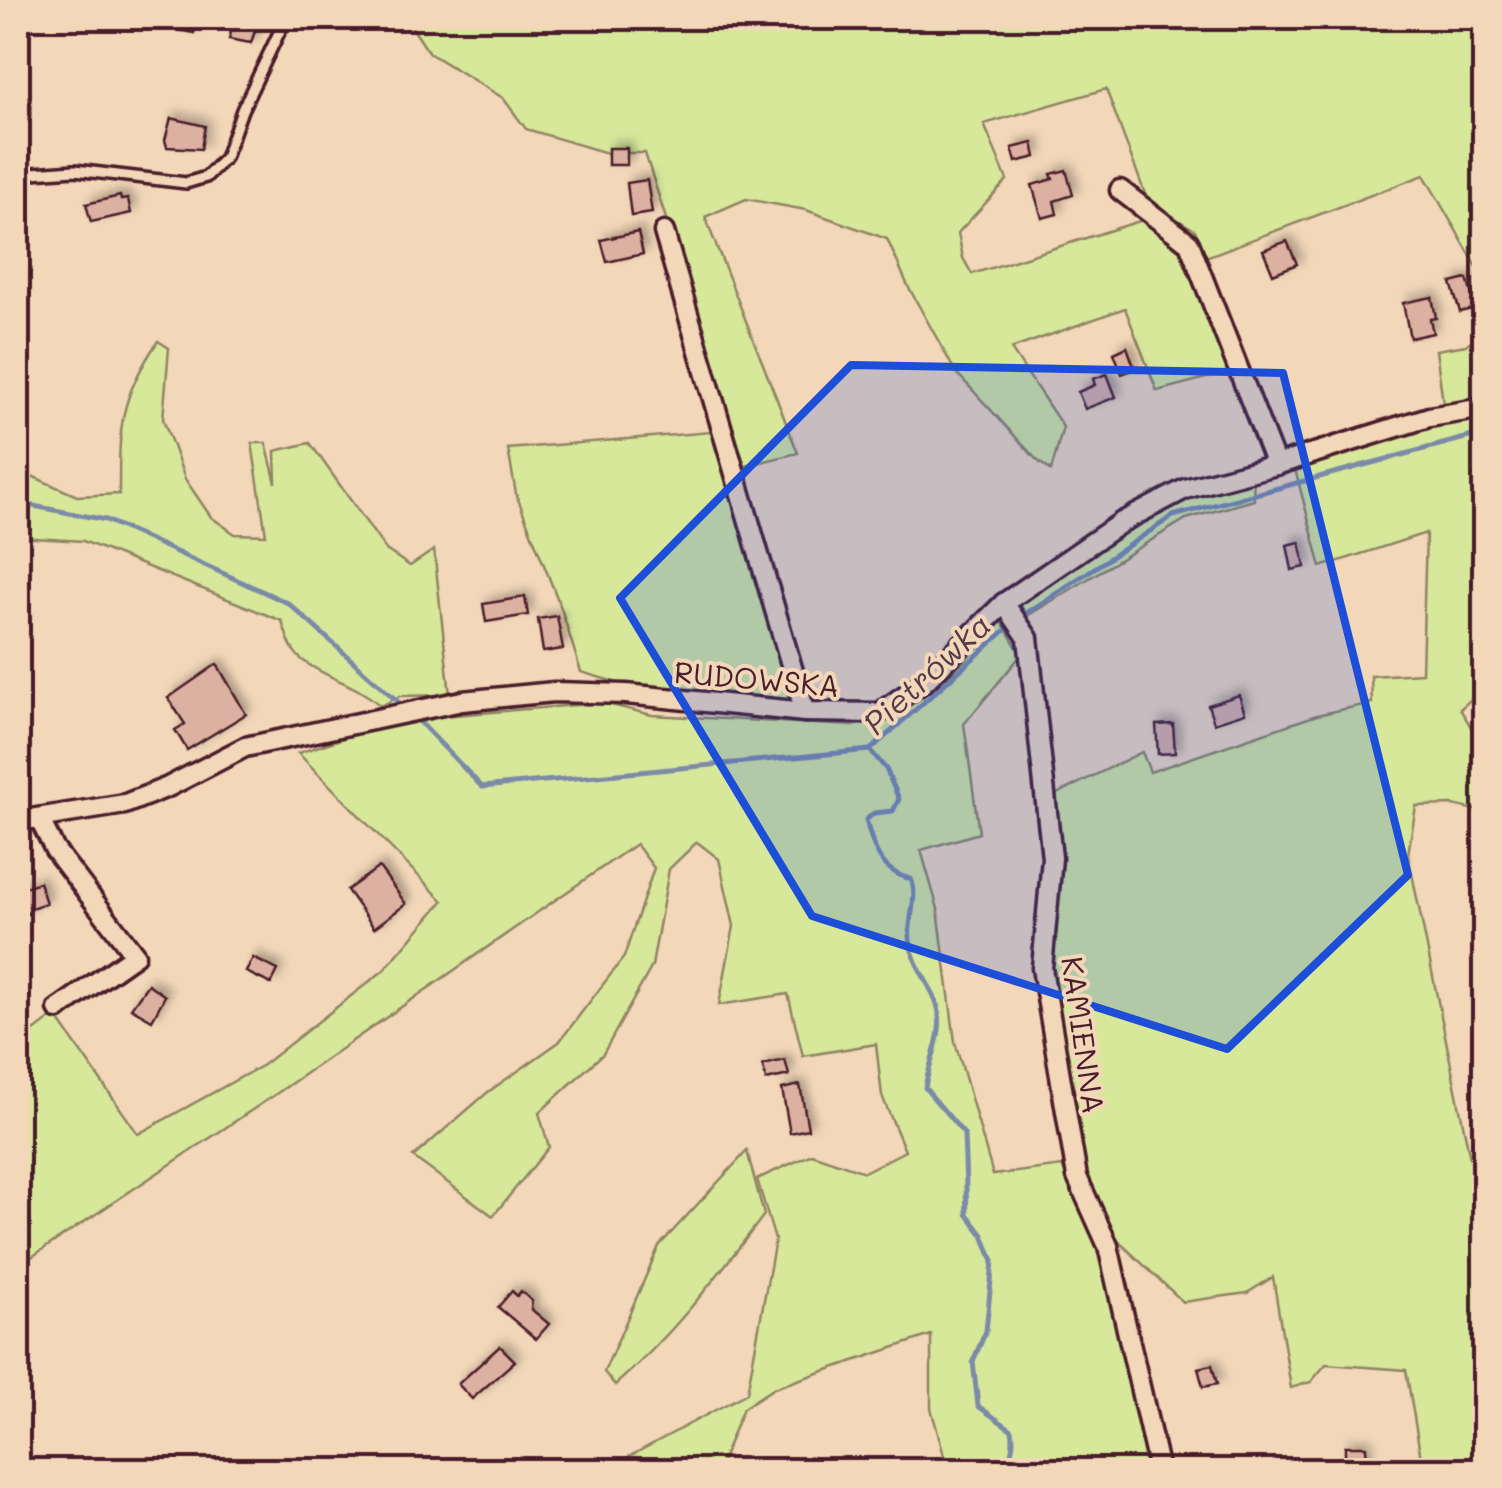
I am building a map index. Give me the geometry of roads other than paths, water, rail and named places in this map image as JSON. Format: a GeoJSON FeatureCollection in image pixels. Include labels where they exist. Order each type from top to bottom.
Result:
{"type":"FeatureCollection","features":[{"type":"Feature","properties":{"kind":"street"},"geometry":{"type":"LineString","coordinates":[[1120,190],[1188,243],[1276,465]]}},
{"type":"Feature","properties":{"kind":"street"},"geometry":{"type":"LineString","coordinates":[[664,232],[806,712]]}},
{"type":"Feature","properties":{"kind":"street","name":"RUDOWSKA"},"geometry":{"type":"LineString","coordinates":[[18,821],[125,804],[245,746],[462,701],[554,692],[626,694],[806,712],[879,713],[924,682],[1004,604],[1122,522],[1185,489],[1429,417],[1484,408]]}},
{"type":"Feature","properties":{"kind":"street","name":"KAMIENNA"},"geometry":{"type":"LineString","coordinates":[[1004,604],[1028,638],[1052,858],[1042,968],[1077,1177],[1108,1246],[1159,1470]]}},
{"type":"Feature","properties":{"kind":"street"},"geometry":{"type":"LineString","coordinates":[[39,818],[55,850],[135,955],[58,1009]]}},
{"type":"Feature","properties":{"kind":"lane"},"geometry":{"type":"LineString","coordinates":[[18,174],[75,170],[171,183],[206,177],[225,158],[242,110],[286,18]]}},
{"type":"Feature","properties":{"kind":"waterway","name":"Pietrówka"},"geometry":{"type":"LineString","coordinates":[[870,750],[1019,618],[1173,516],[1484,433]]}},
{"type":"Feature","properties":{"kind":"waterway"},"geometry":{"type":"LineString","coordinates":[[18,503],[106,520],[288,603],[404,707]]}},
{"type":"Feature","properties":{"kind":"waterway"},"geometry":{"type":"LineString","coordinates":[[415,717],[482,787],[870,750]]}},
{"type":"Feature","properties":{"kind":"waterway","name":"Pietrówka"},"geometry":{"type":"LineString","coordinates":[[870,750],[886,769],[899,799],[893,811],[874,813],[866,820],[875,850],[885,865],[911,879],[912,949],[939,1014],[925,1088],[964,1134],[967,1214],[983,1235],[993,1261],[986,1331],[973,1361],[978,1406],[1012,1430],[1012,1451],[1002,1470]]}}]}
